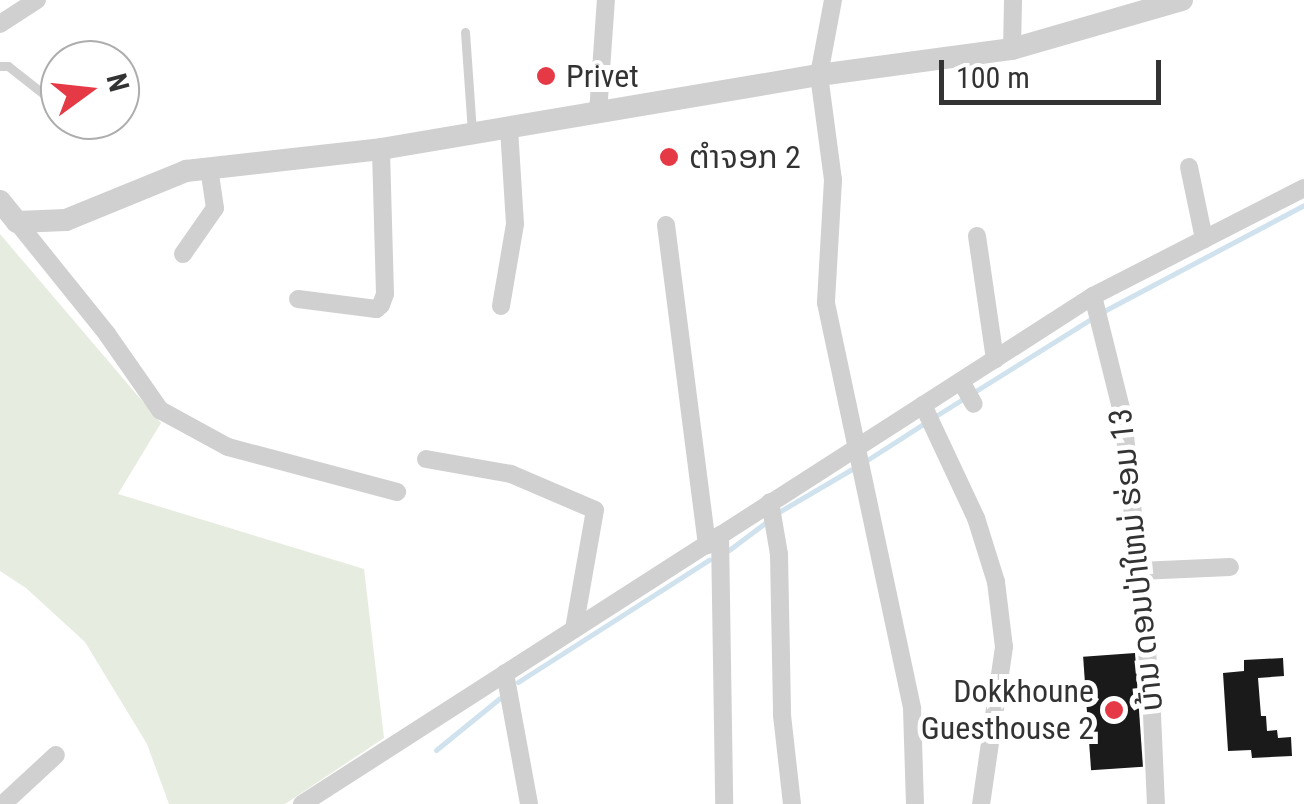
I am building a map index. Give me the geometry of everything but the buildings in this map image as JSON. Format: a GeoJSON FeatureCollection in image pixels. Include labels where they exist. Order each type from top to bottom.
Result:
{"type":"FeatureCollection","features":[{"type":"Feature","properties":{"kind":"street"},"geometry":{"type":"LineString","coordinates":[[0,24],[37,0]]}},
{"type":"Feature","properties":{"kind":"street"},"geometry":{"type":"LineString","coordinates":[[598,113],[606,0]]}},
{"type":"Feature","properties":{"kind":"street"},"geometry":{"type":"LineString","coordinates":[[833,0],[819,75],[832,180],[826,303],[912,710],[916,804]]}},
{"type":"Feature","properties":{"kind":"street"},"geometry":{"type":"LineString","coordinates":[[1012,49],[1013,0]]}},
{"type":"Feature","properties":{"kind":"street"},"geometry":{"type":"LineString","coordinates":[[17,222],[66,220],[186,170],[382,149],[819,75],[1012,49],[1119,10],[1182,0]]}},
{"type":"Feature","properties":{"kind":"street"},"geometry":{"type":"LineString","coordinates":[[501,306],[515,224],[508,128]]}},
{"type":"Feature","properties":{"kind":"street"},"geometry":{"type":"LineString","coordinates":[[298,298],[376,309],[381,305],[386,294],[382,149]]}},
{"type":"Feature","properties":{"kind":"street"},"geometry":{"type":"LineString","coordinates":[[1189,167],[1204,239]]}},
{"type":"Feature","properties":{"kind":"street"},"geometry":{"type":"LineString","coordinates":[[183,254],[215,208],[209,168]]}},
{"type":"Feature","properties":{"kind":"street"},"geometry":{"type":"LineString","coordinates":[[302,804],[714,540],[772,514],[855,446],[968,394],[995,360],[1097,307],[1204,239],[1304,188]]}},
{"type":"Feature","properties":{"kind":"street"},"geometry":{"type":"LineString","coordinates":[[0,201],[108,334],[160,410],[228,447],[396,492]]}},
{"type":"Feature","properties":{"kind":"street"},"geometry":{"type":"LineString","coordinates":[[666,226],[714,540],[724,804]]}},
{"type":"Feature","properties":{"kind":"street"},"geometry":{"type":"LineString","coordinates":[[977,236],[995,360]]}},
{"type":"Feature","properties":{"kind":"street","name":"ບ້ານ ດອນປ່າໃຫມ່ ຮ່ອມ 13"},"geometry":{"type":"LineString","coordinates":[[1097,307],[1118,382],[1151,691],[1156,804]]}},
{"type":"Feature","properties":{"kind":"street"},"geometry":{"type":"LineString","coordinates":[[928,413],[976,518],[996,582],[1004,647],[981,804]]}},
{"type":"Feature","properties":{"kind":"street"},"geometry":{"type":"LineString","coordinates":[[426,460],[510,474],[594,510],[574,629]]}},
{"type":"Feature","properties":{"kind":"street"},"geometry":{"type":"LineString","coordinates":[[772,514],[779,554],[782,715],[792,804]]}},
{"type":"Feature","properties":{"kind":"street"},"geometry":{"type":"LineString","coordinates":[[1139,571],[1230,566]]}},
{"type":"Feature","properties":{"kind":"street"},"geometry":{"type":"LineString","coordinates":[[505,673],[529,804]]}},
{"type":"Feature","properties":{"kind":"street"},"geometry":{"type":"LineString","coordinates":[[2,804],[56,755]]}},
{"type":"Feature","properties":{"kind":"lane"},"geometry":{"type":"LineString","coordinates":[[465,32],[472,134]]}},
{"type":"Feature","properties":{"kind":"lane"},"geometry":{"type":"LineString","coordinates":[[0,66],[8,66],[40,91]]}},
{"type":"Feature","properties":{"kind":"shaded area"},"geometry":{"type":"Polygon","coordinates":[[[0,234],[161,423],[118,494],[364,569],[384,738],[285,804],[169,804],[147,744],[85,642],[26,588],[0,571],[0,234]]]}},
{"type":"Feature","properties":{"kind":"waterway"},"geometry":{"type":"LineString","coordinates":[[1104,311],[1304,205]]}},
{"type":"Feature","properties":{"kind":"waterway"},"geometry":{"type":"LineString","coordinates":[[934,417],[1094,317]]}},
{"type":"Feature","properties":{"kind":"waterway"},"geometry":{"type":"LineString","coordinates":[[864,462],[925,423]]}},
{"type":"Feature","properties":{"kind":"waterway"},"geometry":{"type":"LineString","coordinates":[[777,513],[852,469]]}},
{"type":"Feature","properties":{"kind":"waterway"},"geometry":{"type":"LineString","coordinates":[[729,550],[769,520]]}},
{"type":"Feature","properties":{"kind":"waterway"},"geometry":{"type":"LineString","coordinates":[[518,682],[709,560]]}},
{"type":"Feature","properties":{"kind":"waterway"},"geometry":{"type":"LineString","coordinates":[[436,750],[500,698]]}},
{"type":"Feature","properties":{"kind":"place","name":"Privet"},"geometry":{"type":"Point","coordinates":[546,76]}},
{"type":"Feature","properties":{"kind":"place","name":"ຕຳຈອກ 2"},"geometry":{"type":"Point","coordinates":[669,157]}},
{"type":"Feature","properties":{"kind":"place","name":"Dokkhoune Guesthouse 2"},"geometry":{"type":"Point","coordinates":[1114,710]}}]}
